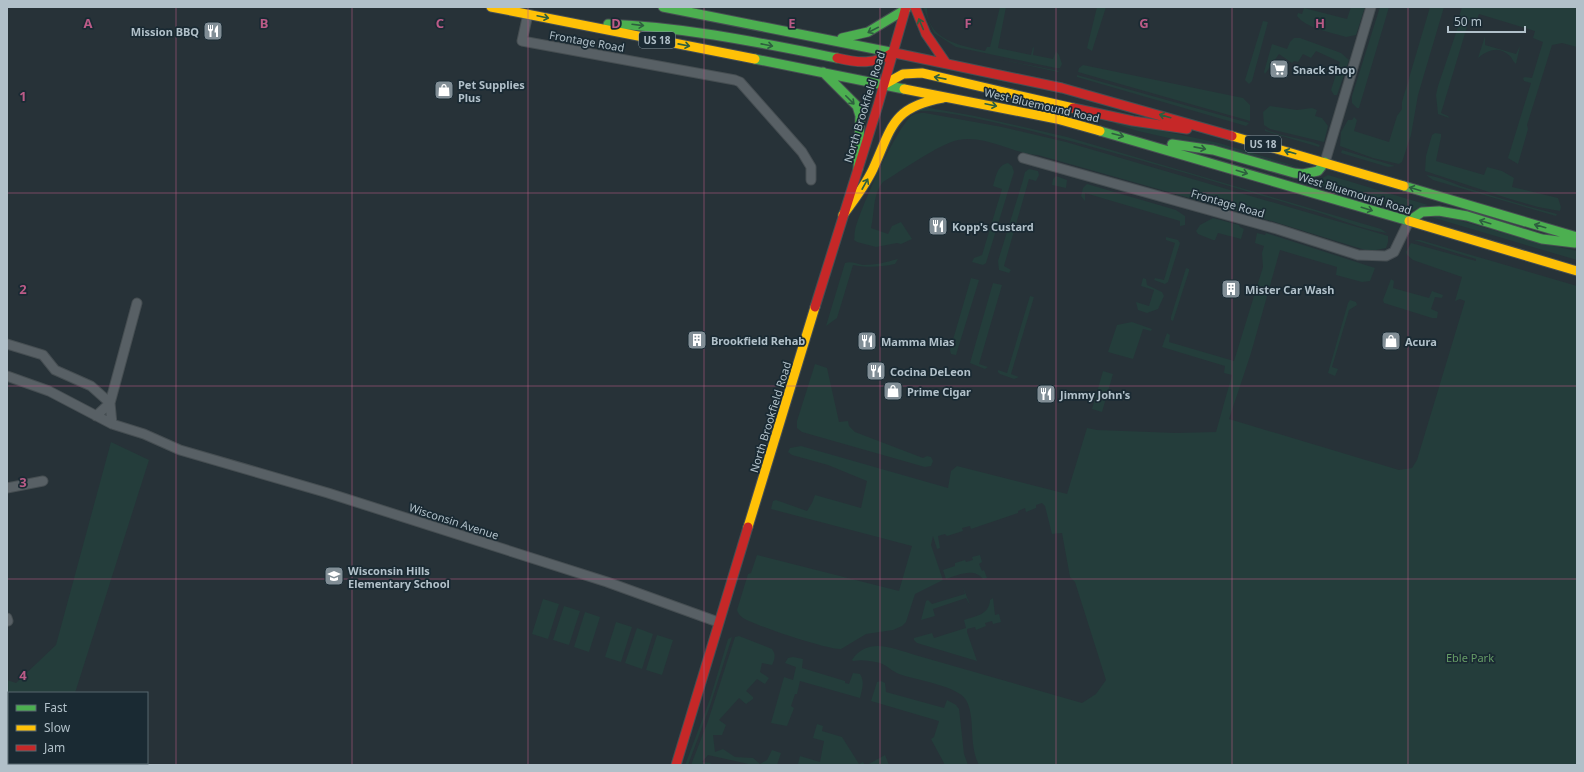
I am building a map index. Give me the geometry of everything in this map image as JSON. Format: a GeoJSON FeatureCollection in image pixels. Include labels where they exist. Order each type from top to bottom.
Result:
{"type":"FeatureCollection","features":[{"type":"Feature","properties":{"kind":"main road","name":"West Bluemound Road"},"geometry":{"type":"LineString","coordinates":[[491,7],[953,97],[1057,119],[1134,140],[1577,271]]}},
{"type":"Feature","properties":{"kind":"main road","name":"West Bluemound Road"},"geometry":{"type":"LineString","coordinates":[[663,7],[894,52],[1062,88],[1325,162],[1577,237]]}},
{"type":"Feature","properties":{"kind":"main road"},"geometry":{"type":"LineString","coordinates":[[828,39],[854,37],[867,33],[909,8],[946,63]]}},
{"type":"Feature","properties":{"kind":"main road","name":"North Brookfield Road"},"geometry":{"type":"LineString","coordinates":[[676,765],[718,622],[723,614],[740,560],[843,216],[909,8]]}},
{"type":"Feature","properties":{"kind":"main road"},"geometry":{"type":"LineString","coordinates":[[571,23],[629,24],[705,33],[860,63],[884,59],[894,52]]}},
{"type":"Feature","properties":{"kind":"main road"},"geometry":{"type":"LineString","coordinates":[[822,72],[857,106],[860,116],[858,169]]}},
{"type":"Feature","properties":{"kind":"main road"},"geometry":{"type":"LineString","coordinates":[[885,84],[896,76],[906,73],[919,74],[993,88],[1155,126],[1225,134]]}},
{"type":"Feature","properties":{"kind":"main road"},"geometry":{"type":"LineString","coordinates":[[843,216],[864,187],[885,138],[904,110],[916,104],[953,97]]}},
{"type":"Feature","properties":{"kind":"main road"},"geometry":{"type":"LineString","coordinates":[[1134,140],[1212,150],[1294,173],[1303,174],[1318,171],[1325,162]]}},
{"type":"Feature","properties":{"kind":"main road"},"geometry":{"type":"LineString","coordinates":[[1409,221],[1417,214],[1426,211],[1438,211],[1455,214],[1540,239],[1577,243]]}},
{"type":"Feature","properties":{"kind":"street"},"geometry":{"type":"LineString","coordinates":[[1325,162],[1371,7]]}},
{"type":"Feature","properties":{"kind":"street","name":"Frontage Road"},"geometry":{"type":"LineString","coordinates":[[528,14],[522,41],[740,82],[802,152],[811,167],[810,180]]}},
{"type":"Feature","properties":{"kind":"street","name":"Frontage Road"},"geometry":{"type":"LineString","coordinates":[[1023,158],[1277,229],[1358,255],[1386,256],[1394,252],[1409,221]]}},
{"type":"Feature","properties":{"kind":"street"},"geometry":{"type":"LineString","coordinates":[[112,424],[110,403],[137,303]]}},
{"type":"Feature","properties":{"kind":"street"},"geometry":{"type":"LineString","coordinates":[[7,344],[43,355],[55,370],[91,386],[110,403]]}},
{"type":"Feature","properties":{"kind":"street","name":"Wisconsin Avenue"},"geometry":{"type":"LineString","coordinates":[[7,376],[49,391],[112,424],[144,434],[180,450],[335,496],[600,579],[718,622]]}},
{"type":"Feature","properties":{"kind":"street"},"geometry":{"type":"LineString","coordinates":[[96,416],[110,403]]}},
{"type":"Feature","properties":{"kind":"street"},"geometry":{"type":"LineString","coordinates":[[7,488],[43,481]]}},
{"type":"Feature","properties":{"kind":"green space"},"geometry":{"type":"Polygon","coordinates":[[[923,7],[927,7],[928,18],[932,27],[947,40],[966,47],[985,51],[987,47],[990,47],[1000,7],[1006,7],[998,48],[1031,55],[1033,47],[1033,55],[1053,59],[1056,51],[1062,64],[1060,68],[1056,68],[956,47],[934,33],[923,7]]]}},
{"type":"Feature","properties":{"kind":"green space"},"geometry":{"type":"Polygon","coordinates":[[[1097,7],[1106,7],[1092,51],[1087,48],[1097,7]]]}},
{"type":"Feature","properties":{"kind":"green space"},"geometry":{"type":"Polygon","coordinates":[[[1351,7],[1365,7],[1356,35],[1346,37],[1313,27],[1297,16],[1298,13],[1302,14],[1304,8],[1347,19],[1351,7]]]}},
{"type":"Feature","properties":{"kind":"green space"},"geometry":{"type":"Polygon","coordinates":[[[1380,7],[1389,7],[1359,108],[1357,108],[1352,103],[1352,96],[1380,7]]]}},
{"type":"Feature","properties":{"kind":"green space"},"geometry":{"type":"Polygon","coordinates":[[[1430,7],[1444,7],[1418,95],[1411,135],[1402,162],[1399,164],[1373,158],[1340,146],[1341,132],[1348,120],[1352,120],[1354,117],[1357,120],[1354,131],[1389,142],[1397,116],[1402,109],[1402,102],[1430,7]]]}},
{"type":"Feature","properties":{"kind":"green space"},"geometry":{"type":"Polygon","coordinates":[[[1462,7],[1577,7],[1577,47],[1562,43],[1552,45],[1527,125],[1528,129],[1518,164],[1508,158],[1531,83],[1524,81],[1523,78],[1532,78],[1543,42],[1533,38],[1535,31],[1479,14],[1476,22],[1469,20],[1441,113],[1449,118],[1438,114],[1436,95],[1438,86],[1461,18],[1459,17],[1462,7]]]}},
{"type":"Feature","properties":{"kind":"green space"},"geometry":{"type":"Polygon","coordinates":[[[1263,21],[1268,22],[1252,81],[1249,84],[1245,80],[1263,21]]]}},
{"type":"Feature","properties":{"kind":"green space"},"geometry":{"type":"Polygon","coordinates":[[[1485,36],[1485,45],[1516,54],[1520,46],[1516,64],[1506,53],[1497,50],[1489,51],[1478,58],[1485,36]]]}},
{"type":"Feature","properties":{"kind":"green space"},"geometry":{"type":"Polygon","coordinates":[[[1294,38],[1300,38],[1341,53],[1349,60],[1337,95],[1334,95],[1331,90],[1340,62],[1316,51],[1311,58],[1303,54],[1298,62],[1294,61],[1292,63],[1279,54],[1265,74],[1264,72],[1272,44],[1287,49],[1290,42],[1294,38]]]}},
{"type":"Feature","properties":{"kind":"green space"},"geometry":{"type":"Polygon","coordinates":[[[999,59],[1059,71],[1058,72],[999,59]]]}},
{"type":"Feature","properties":{"kind":"green space"},"geometry":{"type":"Polygon","coordinates":[[[1083,65],[1243,98],[1250,105],[1250,121],[1078,72],[1079,68],[1083,65]]]}},
{"type":"Feature","properties":{"kind":"green space"},"geometry":{"type":"Polygon","coordinates":[[[1077,75],[1249,123],[1246,126],[1077,77],[1077,75]]]}},
{"type":"Feature","properties":{"kind":"green space"},"geometry":{"type":"Polygon","coordinates":[[[1270,106],[1297,110],[1312,108],[1317,110],[1315,116],[1322,118],[1328,126],[1324,142],[1270,129],[1264,125],[1263,112],[1270,106]]]}},
{"type":"Feature","properties":{"kind":"green space"},"geometry":{"type":"Polygon","coordinates":[[[924,107],[975,116],[1067,137],[1381,229],[1387,233],[1361,227],[1317,212],[1105,150],[1038,132],[934,111],[910,113],[905,117],[881,159],[891,134],[901,119],[915,109],[924,107]]]}},
{"type":"Feature","properties":{"kind":"green space"},"geometry":{"type":"Polygon","coordinates":[[[925,113],[1002,127],[1066,142],[1388,236],[1388,242],[1386,248],[1371,251],[1362,249],[1275,222],[1038,155],[1025,153],[985,141],[968,139],[958,140],[931,152],[883,182],[879,187],[875,198],[871,228],[888,234],[892,226],[901,222],[912,239],[901,244],[897,243],[876,247],[857,242],[854,240],[855,232],[863,206],[889,150],[898,133],[907,121],[914,114],[925,113]]]}},
{"type":"Feature","properties":{"kind":"green space"},"geometry":{"type":"Polygon","coordinates":[[[1116,121],[1219,143],[1305,169],[1138,131],[1115,124],[1116,121]]]}},
{"type":"Feature","properties":{"kind":"green space"},"geometry":{"type":"Polygon","coordinates":[[[1265,129],[1271,132],[1320,145],[1319,147],[1265,131],[1265,129]]]}},
{"type":"Feature","properties":{"kind":"green space"},"geometry":{"type":"Polygon","coordinates":[[[1435,133],[1441,134],[1436,161],[1484,175],[1487,167],[1502,171],[1514,178],[1512,187],[1558,198],[1561,207],[1560,211],[1538,207],[1507,198],[1425,171],[1426,156],[1432,135],[1435,133]]]}},
{"type":"Feature","properties":{"kind":"green space"},"geometry":{"type":"Polygon","coordinates":[[[1342,150],[1395,166],[1388,167],[1341,153],[1342,150]]]}},
{"type":"Feature","properties":{"kind":"green space"},"geometry":{"type":"Polygon","coordinates":[[[1008,163],[1012,166],[1014,172],[986,263],[983,265],[972,262],[974,258],[982,255],[1002,189],[993,186],[996,175],[1001,166],[1008,163]]]}},
{"type":"Feature","properties":{"kind":"green space"},"geometry":{"type":"Polygon","coordinates":[[[1029,169],[1038,171],[1039,175],[1036,181],[1029,179],[1004,266],[1011,270],[1009,273],[999,270],[998,261],[1025,172],[1029,169]]]}},
{"type":"Feature","properties":{"kind":"green space"},"geometry":{"type":"Polygon","coordinates":[[[1328,175],[1428,205],[1409,211],[1313,183],[1328,175]]]}},
{"type":"Feature","properties":{"kind":"green space"},"geometry":{"type":"Polygon","coordinates":[[[1426,175],[1438,177],[1464,187],[1557,214],[1556,216],[1433,180],[1426,175]]]}},
{"type":"Feature","properties":{"kind":"green space"},"geometry":{"type":"Polygon","coordinates":[[[1056,176],[1067,180],[1066,188],[1052,185],[1053,179],[1056,176]]]}},
{"type":"Feature","properties":{"kind":"green space"},"geometry":{"type":"Polygon","coordinates":[[[1087,184],[1176,210],[1185,216],[1185,225],[1180,226],[1180,221],[1085,193],[1085,201],[1081,196],[1083,188],[1087,184]]]}},
{"type":"Feature","properties":{"kind":"green space"},"geometry":{"type":"Polygon","coordinates":[[[1440,215],[1539,243],[1577,251],[1577,260],[1431,217],[1440,215]]]}},
{"type":"Feature","properties":{"kind":"green space"},"geometry":{"type":"Polygon","coordinates":[[[1213,218],[1239,225],[1244,229],[1241,239],[1218,233],[1215,240],[1213,240],[1198,234],[1196,231],[1200,225],[1213,218]]]}},
{"type":"Feature","properties":{"kind":"green space","name":"Eble Park"},"geometry":{"type":"Polygon","coordinates":[[[1257,233],[1265,235],[1266,233],[1375,268],[1370,281],[1362,282],[1336,275],[1337,267],[1280,250],[1251,353],[1229,419],[1399,470],[1412,468],[1417,460],[1465,301],[1460,299],[1455,301],[1462,277],[1413,260],[1407,255],[1406,252],[1411,243],[1476,261],[1476,259],[1414,240],[1420,240],[1577,286],[1577,765],[979,765],[974,748],[971,714],[966,700],[962,695],[937,684],[899,674],[880,663],[867,660],[852,660],[858,653],[866,648],[882,646],[1082,703],[1096,694],[1106,680],[1075,582],[1070,577],[1062,533],[1052,534],[1045,506],[1042,503],[1036,505],[1036,508],[1026,512],[1025,508],[1018,511],[1018,513],[971,529],[970,526],[962,528],[963,531],[947,536],[945,534],[938,536],[940,548],[937,549],[933,536],[931,545],[943,580],[915,594],[906,622],[902,626],[893,630],[866,634],[841,649],[822,646],[775,631],[743,618],[739,614],[737,610],[748,574],[751,573],[757,555],[899,591],[912,546],[771,509],[773,501],[776,500],[807,511],[815,495],[861,508],[867,481],[828,465],[792,455],[788,452],[790,448],[801,446],[948,488],[951,471],[957,466],[1067,494],[1087,428],[1097,430],[1176,433],[1216,432],[1232,375],[1224,373],[1225,366],[1162,347],[1167,333],[1170,335],[1169,342],[1234,361],[1263,267],[1262,253],[1264,246],[1255,243],[1257,233]]]}},
{"type":"Feature","properties":{"kind":"green space"},"geometry":{"type":"Polygon","coordinates":[[[1166,237],[1178,240],[1180,243],[1168,282],[1165,284],[1154,280],[1155,278],[1164,280],[1175,243],[1166,240],[1166,237]]]}},
{"type":"Feature","properties":{"kind":"green space"},"geometry":{"type":"Polygon","coordinates":[[[898,259],[895,264],[884,266],[868,267],[853,265],[837,318],[826,326],[845,263],[852,262],[867,265],[898,259]]]}},
{"type":"Feature","properties":{"kind":"green space"},"geometry":{"type":"Polygon","coordinates":[[[1186,268],[1189,269],[1189,271],[1173,321],[1171,320],[1171,317],[1186,268]]]}},
{"type":"Feature","properties":{"kind":"green space"},"geometry":{"type":"Polygon","coordinates":[[[971,278],[979,280],[956,355],[951,354],[950,350],[971,278]]]}},
{"type":"Feature","properties":{"kind":"green space"},"geometry":{"type":"Polygon","coordinates":[[[1143,278],[1146,279],[1147,285],[1162,292],[1164,296],[1158,309],[1147,313],[1138,310],[1136,302],[1149,306],[1154,290],[1141,286],[1143,278]]]}},
{"type":"Feature","properties":{"kind":"green space"},"geometry":{"type":"Polygon","coordinates":[[[1391,279],[1394,281],[1393,288],[1429,298],[1432,291],[1443,295],[1442,298],[1435,297],[1431,309],[1438,312],[1437,318],[1432,318],[1384,303],[1383,300],[1391,279]]]}},
{"type":"Feature","properties":{"kind":"green space"},"geometry":{"type":"Polygon","coordinates":[[[993,283],[1002,285],[979,364],[988,367],[985,369],[970,363],[993,283]]]}},
{"type":"Feature","properties":{"kind":"green space"},"geometry":{"type":"Polygon","coordinates":[[[1030,296],[1034,297],[1011,374],[1019,377],[1014,379],[1000,374],[998,370],[1007,373],[1030,296]]]}},
{"type":"Feature","properties":{"kind":"green space"},"geometry":{"type":"Polygon","coordinates":[[[1350,300],[1356,302],[1357,305],[1349,310],[1332,367],[1338,369],[1335,376],[1328,373],[1350,300]]]}},
{"type":"Feature","properties":{"kind":"green space"},"geometry":{"type":"Polygon","coordinates":[[[1132,322],[1152,329],[1151,331],[1143,329],[1133,359],[1108,352],[1117,325],[1132,322]]]}},
{"type":"Feature","properties":{"kind":"green space"},"geometry":{"type":"Polygon","coordinates":[[[815,364],[827,368],[839,422],[848,421],[849,426],[855,432],[923,458],[927,456],[931,457],[933,461],[931,466],[925,467],[802,432],[797,428],[797,421],[815,364]]]}},
{"type":"Feature","properties":{"kind":"green space"},"geometry":{"type":"Polygon","coordinates":[[[1103,371],[1113,374],[1102,412],[1092,409],[1103,371]]]}},
{"type":"Feature","properties":{"kind":"green space"},"geometry":{"type":"Polygon","coordinates":[[[111,442],[149,460],[75,692],[8,692],[8,764],[80,765],[7,765],[7,680],[16,683],[56,645],[111,442]]]}},
{"type":"Feature","properties":{"kind":"green space"},"geometry":{"type":"Polygon","coordinates":[[[980,555],[982,562],[979,564],[982,571],[984,570],[987,578],[983,579],[975,573],[966,573],[946,579],[943,570],[955,566],[955,563],[965,560],[966,562],[973,560],[972,557],[980,555]]]}},
{"type":"Feature","properties":{"kind":"green space"},"geometry":{"type":"Polygon","coordinates":[[[963,587],[970,605],[966,598],[933,609],[935,616],[921,620],[926,601],[928,600],[932,604],[965,594],[963,587]]]}},
{"type":"Feature","properties":{"kind":"green space"},"geometry":{"type":"Polygon","coordinates":[[[993,598],[995,615],[999,614],[1001,622],[993,624],[992,621],[985,623],[986,626],[976,630],[975,627],[967,629],[977,661],[917,643],[914,640],[914,638],[932,633],[934,638],[966,628],[964,620],[984,612],[989,605],[990,600],[993,598]]]}},
{"type":"Feature","properties":{"kind":"green space"},"geometry":{"type":"Polygon","coordinates":[[[543,599],[559,604],[548,639],[532,634],[543,599]]]}},
{"type":"Feature","properties":{"kind":"green space"},"geometry":{"type":"Polygon","coordinates":[[[564,606],[580,611],[569,645],[553,640],[564,606]]]}},
{"type":"Feature","properties":{"kind":"green space"},"geometry":{"type":"Polygon","coordinates":[[[585,612],[600,617],[589,652],[574,647],[585,612]]]}},
{"type":"Feature","properties":{"kind":"green space"},"geometry":{"type":"Polygon","coordinates":[[[616,622],[632,627],[621,662],[605,657],[616,622]]]}},
{"type":"Feature","properties":{"kind":"green space"},"geometry":{"type":"Polygon","coordinates":[[[637,628],[653,634],[642,669],[625,663],[637,628]]]}},
{"type":"Feature","properties":{"kind":"green space"},"geometry":{"type":"Polygon","coordinates":[[[657,635],[673,640],[662,675],[646,670],[657,635]]]}},
{"type":"Feature","properties":{"kind":"green space"},"geometry":{"type":"Polygon","coordinates":[[[739,636],[772,649],[775,655],[772,665],[762,663],[760,672],[769,678],[765,684],[757,679],[746,691],[753,697],[753,699],[746,704],[739,698],[719,720],[726,725],[722,735],[713,735],[715,752],[723,749],[735,757],[753,758],[760,764],[767,760],[772,750],[781,753],[777,765],[753,765],[708,755],[702,762],[711,763],[710,765],[691,765],[708,721],[735,637],[739,636]]]}},
{"type":"Feature","properties":{"kind":"green space"},"geometry":{"type":"Polygon","coordinates":[[[732,637],[710,706],[688,765],[685,765],[710,699],[728,639],[732,637]]]}},
{"type":"Feature","properties":{"kind":"green space"},"geometry":{"type":"Polygon","coordinates":[[[793,657],[803,659],[802,668],[845,681],[845,683],[849,684],[853,673],[860,674],[863,683],[860,698],[800,681],[797,694],[795,694],[791,706],[794,708],[787,726],[771,723],[784,677],[793,680],[796,667],[785,663],[788,658],[793,657]]]}},
{"type":"Feature","properties":{"kind":"green space"},"geometry":{"type":"Polygon","coordinates":[[[881,681],[885,683],[886,692],[944,708],[947,700],[956,705],[959,709],[964,754],[968,765],[945,765],[931,739],[934,737],[939,721],[871,701],[877,682],[881,681]]]}},
{"type":"Feature","properties":{"kind":"green space"},"geometry":{"type":"Polygon","coordinates":[[[817,724],[823,726],[822,731],[842,737],[859,764],[863,762],[865,765],[798,764],[800,756],[820,762],[824,741],[813,738],[817,724]]]}},
{"type":"Feature","properties":{"kind":"green space"},"geometry":{"type":"Polygon","coordinates":[[[885,755],[889,765],[867,765],[885,755]]]}},
{"type":"Feature","properties":{"kind":"traffic: fast"},"geometry":{"type":"LineString","coordinates":[[663,7],[895,53]]}},
{"type":"Feature","properties":{"kind":"traffic: fast"},"geometry":{"type":"LineString","coordinates":[[842,38],[868,32],[906,9]]}},
{"type":"Feature","properties":{"kind":"traffic: fast"},"geometry":{"type":"LineString","coordinates":[[608,24],[666,28],[695,32],[752,41],[837,58]]}},
{"type":"Feature","properties":{"kind":"traffic: fast"},"geometry":{"type":"LineString","coordinates":[[755,59],[904,89]]}},
{"type":"Feature","properties":{"kind":"traffic: fast"},"geometry":{"type":"LineString","coordinates":[[823,72],[857,106],[860,116],[858,169]]}},
{"type":"Feature","properties":{"kind":"traffic: fast"},"geometry":{"type":"LineString","coordinates":[[1100,131],[1409,221]]}},
{"type":"Feature","properties":{"kind":"traffic: fast"},"geometry":{"type":"LineString","coordinates":[[1172,144],[1213,150],[1294,173],[1303,174],[1318,171],[1325,162]]}},
{"type":"Feature","properties":{"kind":"traffic: fast"},"geometry":{"type":"LineString","coordinates":[[1404,186],[1577,237]]}},
{"type":"Feature","properties":{"kind":"traffic: fast"},"geometry":{"type":"LineString","coordinates":[[1409,221],[1422,212],[1439,211],[1467,216],[1542,239],[1575,243]]}},
{"type":"Feature","properties":{"kind":"traffic: slow"},"geometry":{"type":"LineString","coordinates":[[491,7],[755,59]]}},
{"type":"Feature","properties":{"kind":"traffic: slow"},"geometry":{"type":"LineString","coordinates":[[885,84],[903,74],[922,73],[1073,108]]}},
{"type":"Feature","properties":{"kind":"traffic: slow"},"geometry":{"type":"LineString","coordinates":[[904,89],[1057,119],[1100,131]]}},
{"type":"Feature","properties":{"kind":"traffic: slow"},"geometry":{"type":"LineString","coordinates":[[843,215],[859,193],[873,169],[890,130],[896,121],[903,113],[913,107],[943,98]]}},
{"type":"Feature","properties":{"kind":"traffic: slow"},"geometry":{"type":"LineString","coordinates":[[1232,136],[1404,186]]}},
{"type":"Feature","properties":{"kind":"traffic: slow"},"geometry":{"type":"LineString","coordinates":[[1409,221],[1577,271]]}},
{"type":"Feature","properties":{"kind":"traffic: slow"},"geometry":{"type":"LineString","coordinates":[[748,527],[815,307]]}},
{"type":"Feature","properties":{"kind":"traffic: jam"},"geometry":{"type":"LineString","coordinates":[[815,307],[878,105],[906,7]]}},
{"type":"Feature","properties":{"kind":"traffic: jam"},"geometry":{"type":"LineString","coordinates":[[915,7],[926,34],[946,63]]}},
{"type":"Feature","properties":{"kind":"traffic: jam"},"geometry":{"type":"LineString","coordinates":[[837,58],[866,62],[880,59],[894,52]]}},
{"type":"Feature","properties":{"kind":"traffic: jam"},"geometry":{"type":"LineString","coordinates":[[895,53],[1062,88],[1232,136]]}},
{"type":"Feature","properties":{"kind":"traffic: jam"},"geometry":{"type":"LineString","coordinates":[[1073,108],[1133,121],[1187,129]]}},
{"type":"Feature","properties":{"kind":"traffic: jam"},"geometry":{"type":"LineString","coordinates":[[676,765],[748,527]]}},
{"type":"Feature","properties":{"kind":"place","name":"Mission BBQ"},"geometry":{"type":"Point","coordinates":[213,31]}},
{"type":"Feature","properties":{"kind":"place","name":"Snack Shop"},"geometry":{"type":"Point","coordinates":[1279,69]}},
{"type":"Feature","properties":{"kind":"place","name":"Pet Supplies Plus"},"geometry":{"type":"Point","coordinates":[444,90]}},
{"type":"Feature","properties":{"kind":"place","name":"Kopp's Custard"},"geometry":{"type":"Point","coordinates":[938,226]}},
{"type":"Feature","properties":{"kind":"place","name":"Mister Car Wash"},"geometry":{"type":"Point","coordinates":[1231,289]}},
{"type":"Feature","properties":{"kind":"place","name":"Brookfield Rehab"},"geometry":{"type":"Point","coordinates":[697,340]}},
{"type":"Feature","properties":{"kind":"place","name":"Mamma Mias"},"geometry":{"type":"Point","coordinates":[867,341]}},
{"type":"Feature","properties":{"kind":"place","name":"Acura"},"geometry":{"type":"Point","coordinates":[1391,341]}},
{"type":"Feature","properties":{"kind":"place","name":"Cocina DeLeon"},"geometry":{"type":"Point","coordinates":[876,371]}},
{"type":"Feature","properties":{"kind":"place","name":"Prime Cigar"},"geometry":{"type":"Point","coordinates":[893,391]}},
{"type":"Feature","properties":{"kind":"place","name":"Jimmy John's"},"geometry":{"type":"Point","coordinates":[1046,394]}},
{"type":"Feature","properties":{"kind":"place","name":"Wisconsin Hills Elementary School"},"geometry":{"type":"Point","coordinates":[334,576]}}]}
